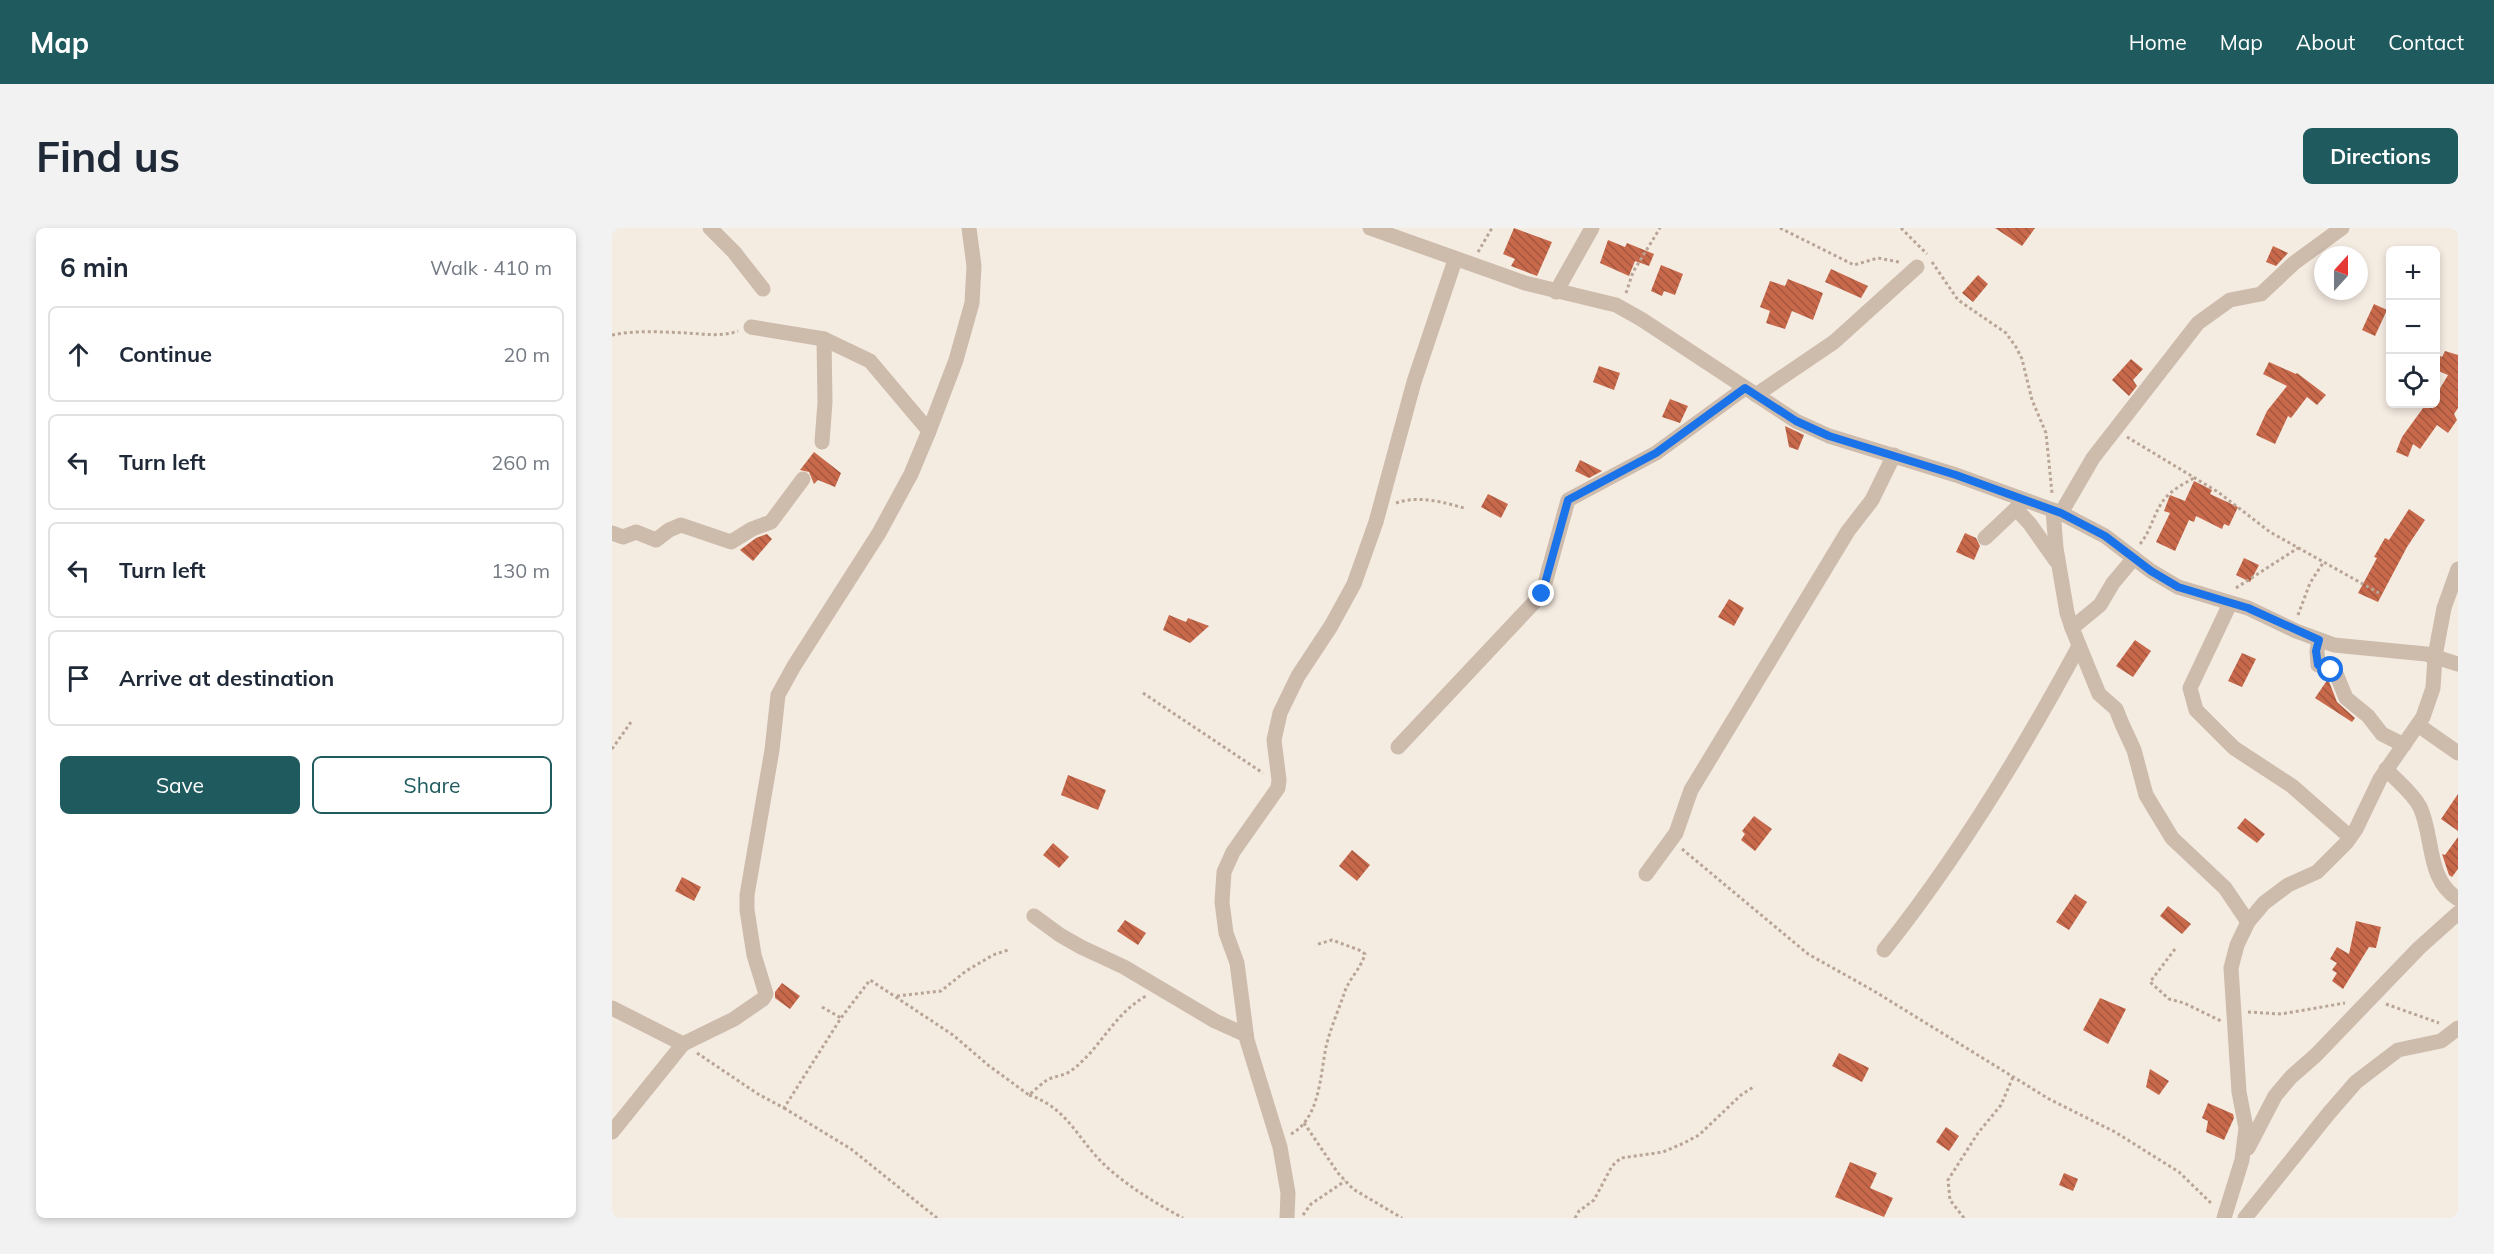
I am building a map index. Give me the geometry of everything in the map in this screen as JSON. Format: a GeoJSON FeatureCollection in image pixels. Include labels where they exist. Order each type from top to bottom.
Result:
{"type":"FeatureCollection","features":[{"type":"Feature","properties":{"kind":"street"},"geometry":{"type":"LineString","coordinates":[[710,228],[734,252],[763,289]]}},
{"type":"Feature","properties":{"kind":"street"},"geometry":{"type":"LineString","coordinates":[[612,1132],[683,1044],[734,1019],[763,999],[766,994],[754,955],[747,895],[772,750],[778,695],[879,533],[911,474],[929,431],[956,360],[972,303],[974,266],[969,228]]}},
{"type":"Feature","properties":{"kind":"street"},"geometry":{"type":"LineString","coordinates":[[1370,228],[1455,260],[1556,292],[1622,309],[1796,421],[1829,436],[1956,475],[2020,504],[2057,511],[2105,536],[2133,558],[2178,587],[2225,604],[2269,616],[2319,640],[2358,649],[2435,656],[2458,664]]}},
{"type":"Feature","properties":{"kind":"street"},"geometry":{"type":"LineString","coordinates":[[1556,292],[1592,228]]}},
{"type":"Feature","properties":{"kind":"street"},"geometry":{"type":"LineString","coordinates":[[2248,922],[2225,888],[2172,838],[2146,795],[2134,750],[2116,709],[2099,694],[2072,628],[2059,566],[2057,511],[2093,459],[2198,323],[2230,300],[2261,294],[2294,263],[2342,228]]}},
{"type":"Feature","properties":{"kind":"street"},"geometry":{"type":"LineString","coordinates":[[1287,1218],[1288,1193],[1278,1138],[1246,1035],[1237,963],[1226,933],[1222,902],[1223,880],[1233,852],[1275,794],[1279,784],[1274,740],[1280,713],[1298,675],[1343,608],[1361,568],[1378,516],[1414,382],[1455,260]]}},
{"type":"Feature","properties":{"kind":"street"},"geometry":{"type":"LineString","coordinates":[[1398,747],[1542,594],[1568,500],[1656,453],[1751,391],[1834,342],[1917,267]]}},
{"type":"Feature","properties":{"kind":"street"},"geometry":{"type":"LineString","coordinates":[[751,327],[824,339],[870,361],[929,431]]}},
{"type":"Feature","properties":{"kind":"street"},"geometry":{"type":"LineString","coordinates":[[822,442],[825,402],[824,339]]}},
{"type":"Feature","properties":{"kind":"street"},"geometry":{"type":"LineString","coordinates":[[1646,874],[1676,833],[1691,790],[1848,531],[1872,500],[1894,455]]}},
{"type":"Feature","properties":{"kind":"street"},"geometry":{"type":"LineString","coordinates":[[612,533],[623,537],[636,532],[654,540],[681,525],[731,542],[752,529],[771,522],[803,479]]}},
{"type":"Feature","properties":{"kind":"street"},"geometry":{"type":"LineString","coordinates":[[1985,538],[2020,504]]}},
{"type":"Feature","properties":{"kind":"street"},"geometry":{"type":"LineString","coordinates":[[2020,504],[2030,524],[2059,566]]}},
{"type":"Feature","properties":{"kind":"street"},"geometry":{"type":"LineString","coordinates":[[2072,628],[2100,605],[2133,558]]}},
{"type":"Feature","properties":{"kind":"street"},"geometry":{"type":"LineString","coordinates":[[2242,1160],[2246,1128],[2239,1092],[2231,968],[2237,945],[2248,922],[2275,894],[2317,872],[2350,837],[2386,769],[2418,725],[2433,688],[2435,656],[2445,608],[2458,569]]}},
{"type":"Feature","properties":{"kind":"street"},"geometry":{"type":"LineString","coordinates":[[2225,604],[2190,688],[2196,710],[2234,748],[2292,786],[2350,837]]}},
{"type":"Feature","properties":{"kind":"street"},"geometry":{"type":"LineString","coordinates":[[2319,640],[2316,651],[2318,665],[2335,671],[2346,698],[2368,716],[2382,734],[2404,745]]}},
{"type":"Feature","properties":{"kind":"street"},"geometry":{"type":"LineString","coordinates":[[1884,950],[1926,897],[2041,717],[2079,646]]}},
{"type":"Feature","properties":{"kind":"street"},"geometry":{"type":"LineString","coordinates":[[2418,725],[2458,753]]}},
{"type":"Feature","properties":{"kind":"street"},"geometry":{"type":"LineString","coordinates":[[2386,769],[2416,800],[2437,873],[2444,887],[2458,899]]}},
{"type":"Feature","properties":{"kind":"street"},"geometry":{"type":"LineString","coordinates":[[2219,1215],[2242,1160],[2275,1096],[2419,948],[2458,913]]}},
{"type":"Feature","properties":{"kind":"street"},"geometry":{"type":"LineString","coordinates":[[1034,915],[1060,935],[1081,947],[1124,966],[1215,1021],[1246,1035]]}},
{"type":"Feature","properties":{"kind":"street"},"geometry":{"type":"LineString","coordinates":[[612,1008],[683,1044]]}},
{"type":"Feature","properties":{"kind":"street"},"geometry":{"type":"LineString","coordinates":[[2245,1218],[2356,1082],[2398,1050],[2441,1041],[2458,1028]]}},
{"type":"Feature","properties":{"kind":"path"},"geometry":{"type":"LineString","coordinates":[[1472,264],[1491,228]]}},
{"type":"Feature","properties":{"kind":"path"},"geometry":{"type":"LineString","coordinates":[[1622,309],[1633,272],[1660,228]]}},
{"type":"Feature","properties":{"kind":"path"},"geometry":{"type":"LineString","coordinates":[[1780,228],[1839,260],[1854,265],[1878,258],[1937,270]]}},
{"type":"Feature","properties":{"kind":"path"},"geometry":{"type":"LineString","coordinates":[[1901,228],[1924,250],[1958,300],[2006,333],[2016,347],[2022,359],[2032,400],[2046,433],[2057,511]]}},
{"type":"Feature","properties":{"kind":"path"},"geometry":{"type":"LineString","coordinates":[[612,335],[667,332],[716,335],[735,333],[751,327]]}},
{"type":"Feature","properties":{"kind":"path"},"geometry":{"type":"LineString","coordinates":[[2115,430],[2218,492],[2270,532],[2379,593]]}},
{"type":"Feature","properties":{"kind":"path"},"geometry":{"type":"LineString","coordinates":[[2133,558],[2150,530],[2162,502],[2194,478]]}},
{"type":"Feature","properties":{"kind":"path"},"geometry":{"type":"LineString","coordinates":[[1378,516],[1392,505],[1408,500],[1430,500],[1464,508]]}},
{"type":"Feature","properties":{"kind":"path"},"geometry":{"type":"LineString","coordinates":[[2225,604],[2256,574],[2299,548]]}},
{"type":"Feature","properties":{"kind":"path"},"geometry":{"type":"LineString","coordinates":[[2294,629],[2310,583],[2323,563]]}},
{"type":"Feature","properties":{"kind":"path"},"geometry":{"type":"LineString","coordinates":[[1143,693],[1279,784]]}},
{"type":"Feature","properties":{"kind":"path"},"geometry":{"type":"LineString","coordinates":[[612,749],[631,722]]}},
{"type":"Feature","properties":{"kind":"path"},"geometry":{"type":"LineString","coordinates":[[1676,833],[1682,849],[1808,954],[1874,991],[2049,1099],[2115,1132],[2179,1172],[2213,1205],[2219,1215]]}},
{"type":"Feature","properties":{"kind":"path"},"geometry":{"type":"LineString","coordinates":[[1278,1138],[1293,1133],[1304,1123],[1313,1107],[1326,1046],[1346,987],[1365,954],[1332,940],[1315,945]]}},
{"type":"Feature","properties":{"kind":"path"},"geometry":{"type":"LineString","coordinates":[[2175,949],[2150,982],[2169,999],[2184,1003],[2234,1028]]}},
{"type":"Feature","properties":{"kind":"path"},"geometry":{"type":"LineString","coordinates":[[895,996],[941,991],[966,971],[993,955],[1008,950]]}},
{"type":"Feature","properties":{"kind":"path"},"geometry":{"type":"LineString","coordinates":[[784,1108],[841,1018],[870,980],[953,1035],[1029,1095],[1046,1100],[1068,1120],[1085,1145],[1109,1169],[1148,1199],[1183,1218]]}},
{"type":"Feature","properties":{"kind":"path"},"geometry":{"type":"LineString","coordinates":[[1029,1095],[1047,1080],[1069,1072],[1132,1004],[1159,986]]}},
{"type":"Feature","properties":{"kind":"path"},"geometry":{"type":"LineString","coordinates":[[822,1007],[841,1018]]}},
{"type":"Feature","properties":{"kind":"path"},"geometry":{"type":"LineString","coordinates":[[683,1044],[758,1094],[851,1149],[937,1218]]}},
{"type":"Feature","properties":{"kind":"path"},"geometry":{"type":"LineString","coordinates":[[1964,1218],[1950,1200],[1948,1180],[1978,1133],[2001,1105],[2013,1077]]}},
{"type":"Feature","properties":{"kind":"path"},"geometry":{"type":"LineString","coordinates":[[1575,1218],[1579,1211],[1594,1200],[1612,1166],[1621,1158],[1664,1152],[1699,1135],[1741,1095],[1755,1086]]}},
{"type":"Feature","properties":{"kind":"path"},"geometry":{"type":"LineString","coordinates":[[1304,1123],[1345,1181],[1363,1196],[1402,1218]]}},
{"type":"Feature","properties":{"kind":"path"},"geometry":{"type":"LineString","coordinates":[[1300,1218],[1311,1204],[1345,1181]]}},
{"type":"Feature","properties":{"kind":"building"},"geometry":{"type":"Polygon","coordinates":[[[1514,228],[1552,242],[1537,276],[1511,266],[1515,259],[1503,254],[1514,228]]]}},
{"type":"Feature","properties":{"kind":"building"},"geometry":{"type":"Polygon","coordinates":[[[1995,228],[2035,228],[2022,246],[1995,228]]]}},
{"type":"Feature","properties":{"kind":"building"},"geometry":{"type":"Polygon","coordinates":[[[1608,240],[1625,247],[1627,243],[1654,254],[1649,266],[1635,261],[1629,276],[1600,263],[1608,240]]]}},
{"type":"Feature","properties":{"kind":"building"},"geometry":{"type":"Polygon","coordinates":[[[2273,246],[2288,253],[2276,266],[2266,262],[2273,246]]]}},
{"type":"Feature","properties":{"kind":"building"},"geometry":{"type":"Polygon","coordinates":[[[1661,265],[1683,274],[1675,295],[1664,291],[1662,296],[1651,291],[1661,265]]]}},
{"type":"Feature","properties":{"kind":"building"},"geometry":{"type":"Polygon","coordinates":[[[1831,269],[1868,286],[1861,298],[1825,282],[1831,269]]]}},
{"type":"Feature","properties":{"kind":"building"},"geometry":{"type":"Polygon","coordinates":[[[1978,275],[1988,284],[1973,302],[1962,293],[1978,275]]]}},
{"type":"Feature","properties":{"kind":"building"},"geometry":{"type":"Polygon","coordinates":[[[1788,279],[1823,293],[1813,320],[1792,311],[1785,329],[1766,323],[1770,311],[1760,307],[1770,281],[1785,286],[1788,279]]]}},
{"type":"Feature","properties":{"kind":"building"},"geometry":{"type":"Polygon","coordinates":[[[2374,304],[2386,310],[2375,336],[2362,330],[2374,304]]]}},
{"type":"Feature","properties":{"kind":"building"},"geometry":{"type":"Polygon","coordinates":[[[2445,351],[2458,355],[2458,408],[2454,414],[2457,420],[2448,433],[2437,425],[2420,449],[2413,444],[2408,457],[2396,452],[2402,437],[2423,408],[2440,408],[2440,388],[2448,375],[2440,372],[2440,356],[2442,357],[2445,351]]]}},
{"type":"Feature","properties":{"kind":"building"},"geometry":{"type":"Polygon","coordinates":[[[2131,359],[2143,369],[2133,380],[2137,386],[2129,396],[2112,380],[2131,359]]]}},
{"type":"Feature","properties":{"kind":"building"},"geometry":{"type":"Polygon","coordinates":[[[2269,362],[2297,373],[2326,395],[2317,405],[2307,397],[2291,418],[2288,416],[2275,444],[2256,435],[2267,411],[2287,386],[2263,374],[2269,362]]]}},
{"type":"Feature","properties":{"kind":"building"},"geometry":{"type":"Polygon","coordinates":[[[1599,366],[1620,373],[1614,390],[1593,382],[1599,366]]]}},
{"type":"Feature","properties":{"kind":"building"},"geometry":{"type":"Polygon","coordinates":[[[1670,399],[1688,406],[1680,423],[1662,417],[1670,399]]]}},
{"type":"Feature","properties":{"kind":"building"},"geometry":{"type":"Polygon","coordinates":[[[1785,426],[1804,435],[1798,450],[1789,447],[1785,426]]]}},
{"type":"Feature","properties":{"kind":"building"},"geometry":{"type":"Polygon","coordinates":[[[814,452],[841,473],[835,487],[818,480],[814,484],[809,472],[800,470],[814,452]]]}},
{"type":"Feature","properties":{"kind":"building"},"geometry":{"type":"Polygon","coordinates":[[[1580,460],[1602,471],[1589,478],[1575,471],[1580,460]]]}},
{"type":"Feature","properties":{"kind":"building"},"geometry":{"type":"Polygon","coordinates":[[[2194,481],[2212,490],[2210,494],[2238,507],[2229,526],[2224,524],[2222,529],[2196,516],[2194,522],[2189,520],[2175,551],[2156,542],[2170,513],[2164,511],[2170,495],[2185,501],[2194,481]]]}},
{"type":"Feature","properties":{"kind":"building"},"geometry":{"type":"Polygon","coordinates":[[[1488,494],[1508,504],[1501,518],[1481,507],[1488,494]]]}},
{"type":"Feature","properties":{"kind":"building"},"geometry":{"type":"Polygon","coordinates":[[[2409,509],[2425,520],[2407,547],[2378,602],[2358,593],[2385,538],[2389,540],[2409,509]]]}},
{"type":"Feature","properties":{"kind":"building"},"geometry":{"type":"Polygon","coordinates":[[[1965,533],[1976,538],[1980,546],[1974,560],[1956,552],[1965,533]]]}},
{"type":"Feature","properties":{"kind":"building"},"geometry":{"type":"Polygon","coordinates":[[[767,534],[772,539],[753,561],[740,550],[756,538],[767,534]]]}},
{"type":"Feature","properties":{"kind":"building"},"geometry":{"type":"Polygon","coordinates":[[[2244,558],[2259,565],[2250,582],[2236,575],[2244,558]]]}},
{"type":"Feature","properties":{"kind":"building"},"geometry":{"type":"Polygon","coordinates":[[[1729,599],[1744,608],[1734,626],[1718,617],[1729,599]]]}},
{"type":"Feature","properties":{"kind":"building"},"geometry":{"type":"Polygon","coordinates":[[[1169,615],[1186,622],[1188,618],[1209,626],[1190,643],[1163,630],[1169,615]]]}},
{"type":"Feature","properties":{"kind":"building"},"geometry":{"type":"Polygon","coordinates":[[[2135,640],[2151,651],[2133,677],[2116,666],[2135,640]]]}},
{"type":"Feature","properties":{"kind":"building"},"geometry":{"type":"Polygon","coordinates":[[[2242,653],[2256,659],[2242,687],[2228,681],[2242,653]]]}},
{"type":"Feature","properties":{"kind":"building"},"geometry":{"type":"Polygon","coordinates":[[[2328,679],[2337,702],[2355,718],[2352,722],[2315,698],[2328,679]]]}},
{"type":"Feature","properties":{"kind":"building"},"geometry":{"type":"Polygon","coordinates":[[[1068,775],[1106,790],[1098,810],[1061,795],[1068,775]]]}},
{"type":"Feature","properties":{"kind":"building"},"geometry":{"type":"Polygon","coordinates":[[[2458,794],[2458,831],[2441,819],[2458,794]]]}},
{"type":"Feature","properties":{"kind":"building"},"geometry":{"type":"Polygon","coordinates":[[[1754,816],[1772,829],[1755,851],[1741,840],[1745,834],[1742,831],[1754,816]]]}},
{"type":"Feature","properties":{"kind":"building"},"geometry":{"type":"Polygon","coordinates":[[[2245,818],[2265,834],[2257,843],[2237,828],[2245,818]]]}},
{"type":"Feature","properties":{"kind":"building"},"geometry":{"type":"Polygon","coordinates":[[[2458,837],[2458,869],[2452,877],[2449,875],[2442,854],[2445,855],[2458,837]]]}},
{"type":"Feature","properties":{"kind":"building"},"geometry":{"type":"Polygon","coordinates":[[[1053,843],[1069,857],[1059,868],[1043,855],[1053,843]]]}},
{"type":"Feature","properties":{"kind":"building"},"geometry":{"type":"Polygon","coordinates":[[[1352,850],[1370,865],[1357,881],[1339,866],[1352,850]]]}},
{"type":"Feature","properties":{"kind":"building"},"geometry":{"type":"Polygon","coordinates":[[[682,877],[701,887],[694,901],[675,891],[682,877]]]}},
{"type":"Feature","properties":{"kind":"building"},"geometry":{"type":"Polygon","coordinates":[[[2075,894],[2087,902],[2069,930],[2056,922],[2075,894]]]}},
{"type":"Feature","properties":{"kind":"building"},"geometry":{"type":"Polygon","coordinates":[[[2168,906],[2191,924],[2182,934],[2160,916],[2168,906]]]}},
{"type":"Feature","properties":{"kind":"building"},"geometry":{"type":"Polygon","coordinates":[[[1125,920],[1146,933],[1138,945],[1117,931],[1125,920]]]}},
{"type":"Feature","properties":{"kind":"building"},"geometry":{"type":"Polygon","coordinates":[[[2356,921],[2381,927],[2376,948],[2369,947],[2343,989],[2332,981],[2337,973],[2332,970],[2337,963],[2330,959],[2337,947],[2349,954],[2356,921]]]}},
{"type":"Feature","properties":{"kind":"building"},"geometry":{"type":"Polygon","coordinates":[[[782,983],[800,996],[790,1009],[775,998],[775,992],[782,983]]]}},
{"type":"Feature","properties":{"kind":"building"},"geometry":{"type":"Polygon","coordinates":[[[2100,998],[2126,1009],[2108,1044],[2083,1030],[2100,998]]]}},
{"type":"Feature","properties":{"kind":"building"},"geometry":{"type":"Polygon","coordinates":[[[1839,1053],[1869,1068],[1862,1082],[1832,1066],[1839,1053]]]}},
{"type":"Feature","properties":{"kind":"building"},"geometry":{"type":"Polygon","coordinates":[[[2150,1069],[2169,1081],[2159,1095],[2146,1087],[2150,1069]]]}},
{"type":"Feature","properties":{"kind":"building"},"geometry":{"type":"Polygon","coordinates":[[[2208,1103],[2233,1114],[2234,1118],[2224,1140],[2206,1132],[2208,1121],[2202,1118],[2208,1103]]]}},
{"type":"Feature","properties":{"kind":"building"},"geometry":{"type":"Polygon","coordinates":[[[1946,1127],[1959,1136],[1949,1151],[1936,1142],[1946,1127]]]}},
{"type":"Feature","properties":{"kind":"building"},"geometry":{"type":"Polygon","coordinates":[[[1850,1162],[1877,1173],[1870,1188],[1893,1198],[1884,1217],[1835,1197],[1850,1162]]]}},
{"type":"Feature","properties":{"kind":"building"},"geometry":{"type":"Polygon","coordinates":[[[2064,1173],[2078,1179],[2073,1191],[2059,1185],[2064,1173]]]}},
{"type":"Feature","properties":{"kind":"route"},"geometry":{"type":"LineString","coordinates":[[1542,594],[1568,500],[1656,453],[1745,388],[1796,421],[1829,436],[1956,475],[2053,510],[2084,524],[2178,587],[2248,608],[2319,640],[2316,651],[2318,665],[2331,670]]}}]}
